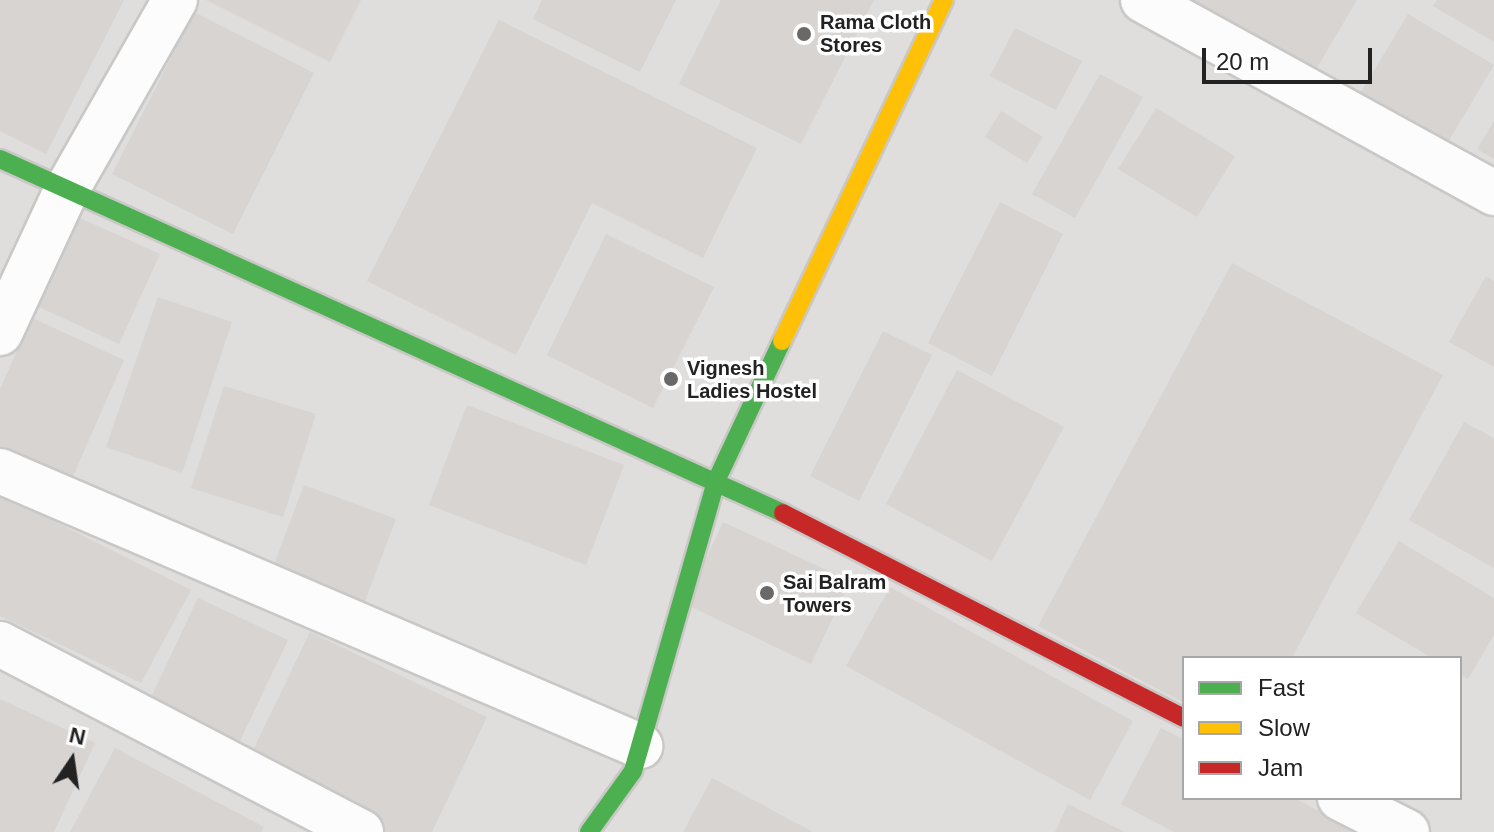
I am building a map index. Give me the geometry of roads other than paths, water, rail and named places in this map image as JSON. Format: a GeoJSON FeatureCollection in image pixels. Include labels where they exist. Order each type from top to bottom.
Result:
{"type":"FeatureCollection","features":[{"type":"Feature","properties":{"kind":"street"},"geometry":{"type":"LineString","coordinates":[[0,333],[66,191],[175,0]]}},
{"type":"Feature","properties":{"kind":"street"},"geometry":{"type":"LineString","coordinates":[[589,832],[633,771],[717,479],[944,0]]}},
{"type":"Feature","properties":{"kind":"street"},"geometry":{"type":"LineString","coordinates":[[1143,0],[1494,193]]}},
{"type":"Feature","properties":{"kind":"street"},"geometry":{"type":"LineString","coordinates":[[0,159],[717,479],[1182,717]]}},
{"type":"Feature","properties":{"kind":"street"},"geometry":{"type":"LineString","coordinates":[[0,471],[640,746]]}},
{"type":"Feature","properties":{"kind":"street"},"geometry":{"type":"LineString","coordinates":[[0,644],[361,832]]}},
{"type":"Feature","properties":{"kind":"street"},"geometry":{"type":"LineString","coordinates":[[1344,800],[1407,832]]}},
{"type":"Feature","properties":{"kind":"place","name":"Rama Cloth Stores"},"geometry":{"type":"Point","coordinates":[804,34]}},
{"type":"Feature","properties":{"kind":"place","name":"Vignesh Ladies Hostel"},"geometry":{"type":"Point","coordinates":[671,379]}},
{"type":"Feature","properties":{"kind":"place","name":"Sai Balram Towers"},"geometry":{"type":"Point","coordinates":[767,593]}}]}
